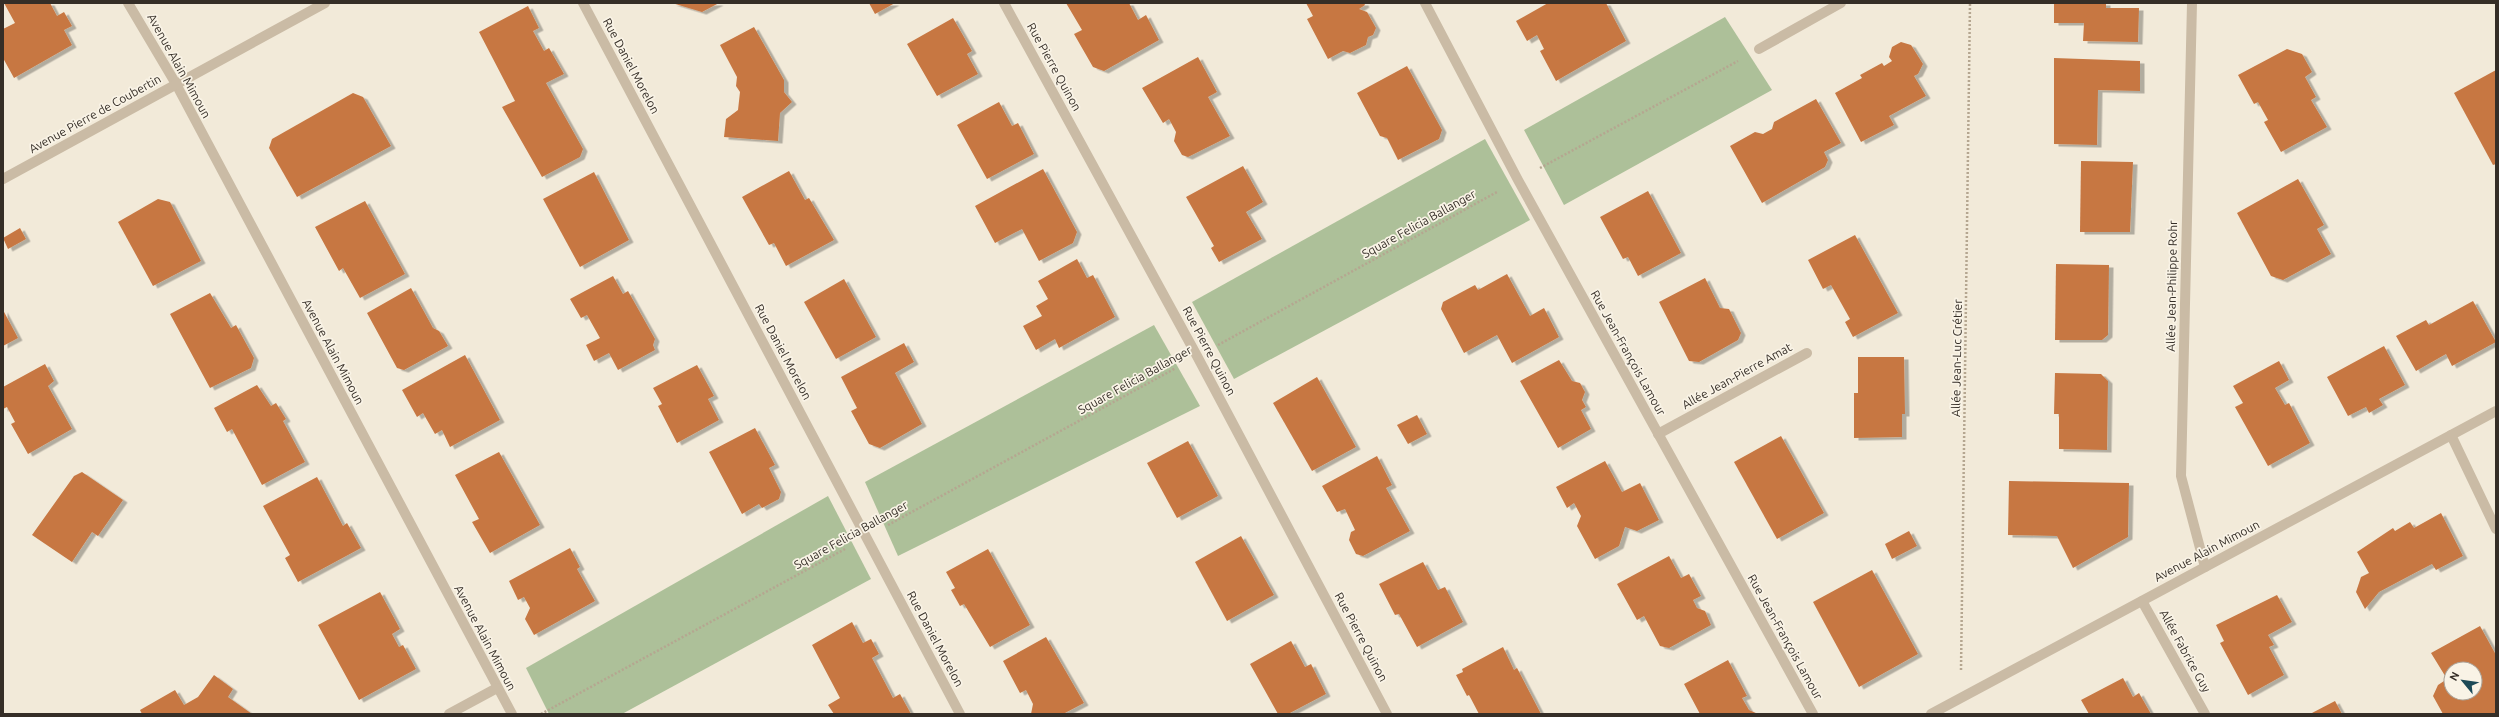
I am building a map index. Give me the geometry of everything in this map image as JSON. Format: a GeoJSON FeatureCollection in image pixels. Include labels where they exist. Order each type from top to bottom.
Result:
{"type":"FeatureCollection","features":[{"type":"Feature","properties":{"kind":"street","name":"Avenue Alain Mimoun"},"geometry":{"type":"LineString","coordinates":[[128,3],[176,84],[512,714]]}},
{"type":"Feature","properties":{"kind":"street","name":"Avenue Pierre de Coubertin"},"geometry":{"type":"LineString","coordinates":[[3,179],[325,3]]}},
{"type":"Feature","properties":{"kind":"street","name":"Rue Daniel Morelon"},"geometry":{"type":"LineString","coordinates":[[583,3],[960,714]]}},
{"type":"Feature","properties":{"kind":"street","name":"Rue Pierre Quinon"},"geometry":{"type":"LineString","coordinates":[[1004,3],[1197,356],[1387,714]]}},
{"type":"Feature","properties":{"kind":"street","name":"Rue Jean-François Lamour"},"geometry":{"type":"LineString","coordinates":[[1425,3],[1518,180],[1813,714]]}},
{"type":"Feature","properties":{"kind":"street"},"geometry":{"type":"LineString","coordinates":[[1759,49],[1841,3]]}},
{"type":"Feature","properties":{"kind":"street","name":"Allée Jean-Philippe Rohr"},"geometry":{"type":"LineString","coordinates":[[2192,3],[2181,476],[2205,567]]}},
{"type":"Feature","properties":{"kind":"street","name":"Allée Jean-Pierre Amat"},"geometry":{"type":"LineString","coordinates":[[1658,434],[1807,353]]}},
{"type":"Feature","properties":{"kind":"street","name":"Avenue Alain Mimoun"},"geometry":{"type":"LineString","coordinates":[[1931,714],[2496,411]]}},
{"type":"Feature","properties":{"kind":"street"},"geometry":{"type":"LineString","coordinates":[[2451,435],[2496,529]]}},
{"type":"Feature","properties":{"kind":"street","name":"Allée Fabrice Guy"},"geometry":{"type":"LineString","coordinates":[[2142,601],[2205,714]]}},
{"type":"Feature","properties":{"kind":"street"},"geometry":{"type":"LineString","coordinates":[[449,714],[497,688]]}},
{"type":"Feature","properties":{"kind":"path","name":"Allée Jean-Luc Crétier"},"geometry":{"type":"LineString","coordinates":[[1961,698],[1970,3]]}},
{"type":"Feature","properties":{"kind":"path","name":"Square Felicia Ballanger"},"geometry":{"type":"LineString","coordinates":[[541,714],[1759,49]]}},
{"type":"Feature","properties":{"kind":"green space"},"geometry":{"type":"Polygon","coordinates":[[[1725,17],[1772,90],[1564,205],[1524,130],[1725,17]]]}},
{"type":"Feature","properties":{"kind":"green space"},"geometry":{"type":"Polygon","coordinates":[[[1485,139],[1530,220],[1234,379],[1192,302],[1485,139]]]}},
{"type":"Feature","properties":{"kind":"green space"},"geometry":{"type":"Polygon","coordinates":[[[1154,325],[1200,406],[898,556],[865,482],[1154,325]]]}},
{"type":"Feature","properties":{"kind":"green space"},"geometry":{"type":"Polygon","coordinates":[[[828,496],[871,579],[622,714],[549,714],[526,668],[828,496]]]}},
{"type":"Feature","properties":{"kind":"building"},"geometry":{"type":"Polygon","coordinates":[[[4,3],[50,3],[57,16],[64,12],[72,26],[64,30],[72,45],[14,78],[3,58],[3,29],[15,23],[4,3]]]}},
{"type":"Feature","properties":{"kind":"building"},"geometry":{"type":"Polygon","coordinates":[[[672,3],[719,3],[702,12],[672,3]]]}},
{"type":"Feature","properties":{"kind":"building"},"geometry":{"type":"Polygon","coordinates":[[[869,3],[895,3],[875,14],[869,3]]]}},
{"type":"Feature","properties":{"kind":"building"},"geometry":{"type":"Polygon","coordinates":[[[1066,3],[1129,3],[1138,20],[1146,15],[1159,40],[1104,71],[1093,67],[1074,34],[1082,30],[1066,3]]]}},
{"type":"Feature","properties":{"kind":"building"},"geometry":{"type":"Polygon","coordinates":[[[1306,3],[1364,3],[1365,5],[1359,9],[1367,12],[1376,28],[1373,35],[1368,37],[1366,45],[1350,53],[1343,51],[1328,59],[1307,19],[1313,16],[1306,3]]]}},
{"type":"Feature","properties":{"kind":"building"},"geometry":{"type":"Polygon","coordinates":[[[1548,3],[1606,3],[1626,41],[1556,81],[1540,51],[1544,49],[1537,35],[1527,41],[1516,21],[1548,3]]]}},
{"type":"Feature","properties":{"kind":"building"},"geometry":{"type":"Polygon","coordinates":[[[2054,3],[2106,3],[2106,8],[2139,8],[2138,42],[2083,41],[2084,23],[2054,23],[2054,3]]]}},
{"type":"Feature","properties":{"kind":"building"},"geometry":{"type":"Polygon","coordinates":[[[528,6],[539,28],[533,31],[544,51],[549,48],[564,74],[546,83],[583,149],[580,157],[542,177],[502,107],[515,101],[479,32],[528,6]]]}},
{"type":"Feature","properties":{"kind":"building"},"geometry":{"type":"Polygon","coordinates":[[[953,18],[972,51],[967,54],[978,74],[937,96],[907,44],[953,18]]]}},
{"type":"Feature","properties":{"kind":"building"},"geometry":{"type":"Polygon","coordinates":[[[754,27],[784,80],[784,92],[792,102],[780,113],[778,141],[724,137],[726,119],[738,110],[740,92],[736,86],[737,77],[720,45],[754,27]]]}},
{"type":"Feature","properties":{"kind":"building"},"geometry":{"type":"Polygon","coordinates":[[[1901,42],[1911,45],[1923,64],[1918,74],[1914,76],[1926,96],[1889,116],[1894,125],[1861,142],[1835,93],[1862,78],[1860,75],[1882,63],[1884,66],[1892,61],[1889,57],[1892,47],[1901,42]]]}},
{"type":"Feature","properties":{"kind":"building"},"geometry":{"type":"Polygon","coordinates":[[[2287,49],[2302,54],[2312,72],[2305,77],[2316,97],[2311,100],[2327,127],[2281,152],[2264,122],[2268,120],[2258,102],[2254,104],[2238,75],[2287,49]]]}},
{"type":"Feature","properties":{"kind":"building"},"geometry":{"type":"Polygon","coordinates":[[[1198,57],[1217,92],[1208,97],[1230,136],[1188,157],[1182,155],[1174,141],[1176,132],[1169,119],[1163,123],[1142,88],[1198,57]]]}},
{"type":"Feature","properties":{"kind":"building"},"geometry":{"type":"Polygon","coordinates":[[[2054,58],[2140,61],[2140,91],[2098,90],[2097,145],[2054,144],[2054,58]]]}},
{"type":"Feature","properties":{"kind":"building"},"geometry":{"type":"Polygon","coordinates":[[[1407,66],[1442,130],[1439,139],[1398,160],[1387,138],[1380,136],[1357,93],[1407,66]]]}},
{"type":"Feature","properties":{"kind":"building"},"geometry":{"type":"Polygon","coordinates":[[[2496,70],[2496,164],[2493,165],[2454,93],[2496,70]]]}},
{"type":"Feature","properties":{"kind":"building"},"geometry":{"type":"Polygon","coordinates":[[[353,93],[363,97],[391,146],[297,197],[269,148],[272,139],[353,93]]]}},
{"type":"Feature","properties":{"kind":"building"},"geometry":{"type":"Polygon","coordinates":[[[1816,99],[1841,143],[1824,152],[1828,160],[1825,167],[1762,203],[1730,146],[1755,132],[1763,134],[1772,129],[1774,122],[1816,99]]]}},
{"type":"Feature","properties":{"kind":"building"},"geometry":{"type":"Polygon","coordinates":[[[999,102],[1012,126],[1018,123],[1034,154],[987,179],[957,125],[999,102]]]}},
{"type":"Feature","properties":{"kind":"building"},"geometry":{"type":"Polygon","coordinates":[[[2081,161],[2133,162],[2130,232],[2080,232],[2081,161]]]}},
{"type":"Feature","properties":{"kind":"building"},"geometry":{"type":"Polygon","coordinates":[[[1243,166],[1263,202],[1246,212],[1262,239],[1219,262],[1211,248],[1214,246],[1186,197],[1243,166]]]}},
{"type":"Feature","properties":{"kind":"building"},"geometry":{"type":"Polygon","coordinates":[[[1043,169],[1077,232],[1073,243],[1039,261],[1022,229],[995,243],[975,206],[1043,169]]]}},
{"type":"Feature","properties":{"kind":"building"},"geometry":{"type":"Polygon","coordinates":[[[789,171],[805,200],[809,198],[834,240],[786,266],[774,243],[769,245],[742,197],[789,171]]]}},
{"type":"Feature","properties":{"kind":"building"},"geometry":{"type":"Polygon","coordinates":[[[594,172],[629,240],[580,267],[543,199],[594,172]]]}},
{"type":"Feature","properties":{"kind":"building"},"geometry":{"type":"Polygon","coordinates":[[[2298,179],[2324,225],[2317,229],[2331,254],[2283,280],[2271,276],[2237,213],[2298,179]]]}},
{"type":"Feature","properties":{"kind":"building"},"geometry":{"type":"Polygon","coordinates":[[[1648,191],[1681,253],[1638,276],[1628,257],[1623,259],[1600,217],[1648,191]]]}},
{"type":"Feature","properties":{"kind":"building"},"geometry":{"type":"Polygon","coordinates":[[[158,199],[170,202],[201,261],[153,286],[118,222],[158,199]]]}},
{"type":"Feature","properties":{"kind":"building"},"geometry":{"type":"Polygon","coordinates":[[[365,201],[405,274],[360,298],[343,268],[339,271],[315,227],[365,201]]]}},
{"type":"Feature","properties":{"kind":"building"},"geometry":{"type":"Polygon","coordinates":[[[20,228],[26,239],[8,249],[3,238],[20,228]]]}},
{"type":"Feature","properties":{"kind":"building"},"geometry":{"type":"Polygon","coordinates":[[[1855,235],[1898,313],[1853,337],[1845,322],[1850,319],[1831,285],[1823,289],[1808,260],[1855,235]]]}},
{"type":"Feature","properties":{"kind":"building"},"geometry":{"type":"Polygon","coordinates":[[[1077,259],[1087,278],[1093,275],[1115,317],[1059,348],[1055,339],[1036,350],[1023,326],[1042,316],[1036,306],[1048,299],[1038,281],[1077,259]]]}},
{"type":"Feature","properties":{"kind":"building"},"geometry":{"type":"Polygon","coordinates":[[[2056,264],[2109,265],[2108,335],[2102,340],[2055,340],[2056,264]]]}},
{"type":"Feature","properties":{"kind":"building"},"geometry":{"type":"Polygon","coordinates":[[[1507,274],[1530,316],[1544,308],[1559,337],[1512,363],[1497,335],[1464,353],[1441,309],[1443,302],[1475,285],[1478,290],[1507,274]]]}},
{"type":"Feature","properties":{"kind":"building"},"geometry":{"type":"Polygon","coordinates":[[[613,276],[623,294],[628,291],[655,339],[653,345],[655,350],[618,370],[609,353],[594,361],[586,345],[600,338],[587,315],[581,318],[570,299],[613,276]]]}},
{"type":"Feature","properties":{"kind":"building"},"geometry":{"type":"Polygon","coordinates":[[[1705,278],[1720,308],[1729,309],[1741,333],[1738,340],[1699,362],[1689,361],[1659,302],[1705,278]]]}},
{"type":"Feature","properties":{"kind":"building"},"geometry":{"type":"Polygon","coordinates":[[[844,279],[876,337],[836,359],[804,302],[844,279]]]}},
{"type":"Feature","properties":{"kind":"building"},"geometry":{"type":"Polygon","coordinates":[[[411,288],[433,328],[439,331],[448,346],[404,370],[397,368],[367,313],[411,288]]]}},
{"type":"Feature","properties":{"kind":"building"},"geometry":{"type":"Polygon","coordinates":[[[210,293],[231,328],[236,325],[254,358],[251,368],[210,388],[170,314],[210,293]]]}},
{"type":"Feature","properties":{"kind":"building"},"geometry":{"type":"Polygon","coordinates":[[[2473,301],[2496,342],[2452,366],[2446,354],[2416,371],[2396,336],[2426,320],[2429,325],[2473,301]]]}},
{"type":"Feature","properties":{"kind":"building"},"geometry":{"type":"Polygon","coordinates":[[[3,310],[18,338],[3,346],[3,310]]]}},
{"type":"Feature","properties":{"kind":"building"},"geometry":{"type":"Polygon","coordinates":[[[904,343],[914,362],[895,373],[922,424],[880,448],[869,444],[851,411],[857,408],[841,377],[904,343]]]}},
{"type":"Feature","properties":{"kind":"building"},"geometry":{"type":"Polygon","coordinates":[[[2384,346],[2405,385],[2379,399],[2383,405],[2369,413],[2366,407],[2348,416],[2327,377],[2384,346]]]}},
{"type":"Feature","properties":{"kind":"building"},"geometry":{"type":"Polygon","coordinates":[[[465,355],[500,420],[450,447],[442,430],[435,434],[423,413],[417,417],[402,390],[465,355]]]}},
{"type":"Feature","properties":{"kind":"building"},"geometry":{"type":"Polygon","coordinates":[[[1858,357],[1904,357],[1905,414],[1902,414],[1902,437],[1854,438],[1854,393],[1858,393],[1858,357]]]}},
{"type":"Feature","properties":{"kind":"building"},"geometry":{"type":"Polygon","coordinates":[[[1559,360],[1572,381],[1580,383],[1585,392],[1582,400],[1586,407],[1581,410],[1591,429],[1558,448],[1520,381],[1559,360]]]}},
{"type":"Feature","properties":{"kind":"building"},"geometry":{"type":"Polygon","coordinates":[[[2279,361],[2289,380],[2275,388],[2285,405],[2289,403],[2310,443],[2268,466],[2235,407],[2243,403],[2233,386],[2279,361]]]}},
{"type":"Feature","properties":{"kind":"building"},"geometry":{"type":"Polygon","coordinates":[[[45,364],[54,381],[48,386],[72,429],[28,454],[11,424],[15,422],[7,407],[3,409],[3,387],[45,364]]]}},
{"type":"Feature","properties":{"kind":"building"},"geometry":{"type":"Polygon","coordinates":[[[697,365],[714,396],[708,399],[719,420],[677,443],[658,406],[662,404],[653,388],[697,365]]]}},
{"type":"Feature","properties":{"kind":"building"},"geometry":{"type":"Polygon","coordinates":[[[2055,373],[2101,374],[2108,381],[2107,450],[2059,449],[2059,414],[2054,414],[2055,373]]]}},
{"type":"Feature","properties":{"kind":"building"},"geometry":{"type":"Polygon","coordinates":[[[1317,377],[1356,447],[1312,471],[1273,403],[1317,377]]]}},
{"type":"Feature","properties":{"kind":"building"},"geometry":{"type":"Polygon","coordinates":[[[257,385],[271,406],[276,403],[286,419],[283,421],[305,462],[262,485],[232,429],[227,432],[214,408],[257,385]]]}},
{"type":"Feature","properties":{"kind":"building"},"geometry":{"type":"Polygon","coordinates":[[[1417,415],[1427,434],[1408,444],[1397,425],[1417,415]]]}},
{"type":"Feature","properties":{"kind":"building"},"geometry":{"type":"Polygon","coordinates":[[[755,428],[775,465],[769,468],[781,492],[779,499],[762,508],[759,504],[742,514],[709,452],[755,428]]]}},
{"type":"Feature","properties":{"kind":"building"},"geometry":{"type":"Polygon","coordinates":[[[1781,436],[1824,513],[1777,539],[1734,462],[1781,436]]]}},
{"type":"Feature","properties":{"kind":"building"},"geometry":{"type":"Polygon","coordinates":[[[1188,441],[1218,496],[1177,518],[1147,463],[1188,441]]]}},
{"type":"Feature","properties":{"kind":"building"},"geometry":{"type":"Polygon","coordinates":[[[499,452],[540,525],[490,553],[472,522],[479,519],[455,475],[499,452]]]}},
{"type":"Feature","properties":{"kind":"building"},"geometry":{"type":"Polygon","coordinates":[[[1377,456],[1392,485],[1386,488],[1410,531],[1363,556],[1356,554],[1349,540],[1351,532],[1355,530],[1345,509],[1337,512],[1322,486],[1377,456]]]}},
{"type":"Feature","properties":{"kind":"building"},"geometry":{"type":"Polygon","coordinates":[[[1605,461],[1622,492],[1640,483],[1659,520],[1637,531],[1625,527],[1619,546],[1595,559],[1577,526],[1581,516],[1574,503],[1567,508],[1556,487],[1605,461]]]}},
{"type":"Feature","properties":{"kind":"building"},"geometry":{"type":"Polygon","coordinates":[[[82,472],[123,500],[98,536],[92,532],[72,562],[32,535],[74,476],[82,472]]]}},
{"type":"Feature","properties":{"kind":"building"},"geometry":{"type":"Polygon","coordinates":[[[317,477],[343,526],[347,523],[361,548],[298,582],[285,558],[290,555],[263,506],[317,477]]]}},
{"type":"Feature","properties":{"kind":"building"},"geometry":{"type":"Polygon","coordinates":[[[2009,481],[2129,483],[2128,537],[2073,568],[2057,536],[2008,535],[2009,481]]]}},
{"type":"Feature","properties":{"kind":"building"},"geometry":{"type":"Polygon","coordinates":[[[2441,513],[2463,556],[2436,570],[2432,564],[2379,592],[2365,609],[2356,592],[2361,577],[2369,573],[2357,552],[2393,528],[2395,531],[2410,522],[2414,528],[2441,513]]]}},
{"type":"Feature","properties":{"kind":"building"},"geometry":{"type":"Polygon","coordinates":[[[1909,531],[1917,546],[1892,559],[1885,544],[1909,531]]]}},
{"type":"Feature","properties":{"kind":"building"},"geometry":{"type":"Polygon","coordinates":[[[1241,536],[1274,595],[1227,621],[1195,562],[1241,536]]]}},
{"type":"Feature","properties":{"kind":"building"},"geometry":{"type":"Polygon","coordinates":[[[570,548],[580,567],[577,569],[595,601],[534,635],[525,619],[530,608],[524,597],[518,600],[509,581],[570,548]]]}},
{"type":"Feature","properties":{"kind":"building"},"geometry":{"type":"Polygon","coordinates":[[[988,549],[1030,625],[990,647],[964,604],[960,606],[951,590],[955,588],[946,572],[988,549]]]}},
{"type":"Feature","properties":{"kind":"building"},"geometry":{"type":"Polygon","coordinates":[[[1669,556],[1681,578],[1689,574],[1701,596],[1693,600],[1697,608],[1705,611],[1711,625],[1669,648],[1660,646],[1644,616],[1637,620],[1617,584],[1669,556]]]}},
{"type":"Feature","properties":{"kind":"building"},"geometry":{"type":"Polygon","coordinates":[[[1423,562],[1438,590],[1445,587],[1463,622],[1417,647],[1399,614],[1395,615],[1379,584],[1423,562]]]}},
{"type":"Feature","properties":{"kind":"building"},"geometry":{"type":"Polygon","coordinates":[[[1872,570],[1918,654],[1859,687],[1813,602],[1872,570]]]}},
{"type":"Feature","properties":{"kind":"building"},"geometry":{"type":"Polygon","coordinates":[[[380,592],[400,629],[392,634],[399,647],[403,645],[416,669],[359,700],[318,625],[380,592]]]}},
{"type":"Feature","properties":{"kind":"building"},"geometry":{"type":"Polygon","coordinates":[[[2277,595],[2292,622],[2268,635],[2274,645],[2269,647],[2284,675],[2248,695],[2220,643],[2224,641],[2216,625],[2277,595]]]}},
{"type":"Feature","properties":{"kind":"building"},"geometry":{"type":"Polygon","coordinates":[[[852,622],[863,643],[871,639],[879,654],[872,658],[893,698],[900,694],[911,714],[834,714],[828,705],[840,698],[812,645],[852,622]]]}},
{"type":"Feature","properties":{"kind":"building"},"geometry":{"type":"Polygon","coordinates":[[[2480,626],[2496,655],[2496,714],[2443,714],[2433,696],[2438,685],[2443,682],[2443,701],[2483,701],[2483,661],[2443,661],[2443,672],[2431,653],[2480,626]]]}},
{"type":"Feature","properties":{"kind":"building"},"geometry":{"type":"Polygon","coordinates":[[[1046,637],[1084,703],[1063,714],[1031,714],[1033,704],[1026,690],[1020,693],[1003,661],[1046,637]]]}},
{"type":"Feature","properties":{"kind":"building"},"geometry":{"type":"Polygon","coordinates":[[[1291,641],[1305,667],[1311,664],[1326,694],[1288,714],[1278,714],[1250,664],[1291,641]]]}},
{"type":"Feature","properties":{"kind":"building"},"geometry":{"type":"Polygon","coordinates":[[[1503,647],[1514,670],[1517,668],[1541,714],[1479,714],[1469,695],[1467,696],[1456,675],[1463,672],[1462,669],[1503,647]]]}},
{"type":"Feature","properties":{"kind":"building"},"geometry":{"type":"Polygon","coordinates":[[[1728,660],[1747,696],[1742,698],[1749,710],[1758,714],[1700,714],[1684,684],[1728,660]]]}},
{"type":"Feature","properties":{"kind":"building"},"geometry":{"type":"Polygon","coordinates":[[[214,675],[233,689],[228,697],[252,714],[142,714],[140,710],[175,690],[184,705],[198,697],[214,675]]]}},
{"type":"Feature","properties":{"kind":"building"},"geometry":{"type":"Polygon","coordinates":[[[2123,678],[2133,697],[2139,693],[2151,714],[2089,714],[2081,700],[2123,678]]]}},
{"type":"Feature","properties":{"kind":"building"},"geometry":{"type":"Polygon","coordinates":[[[2335,701],[2342,714],[2310,714],[2335,701]]]}}]}
